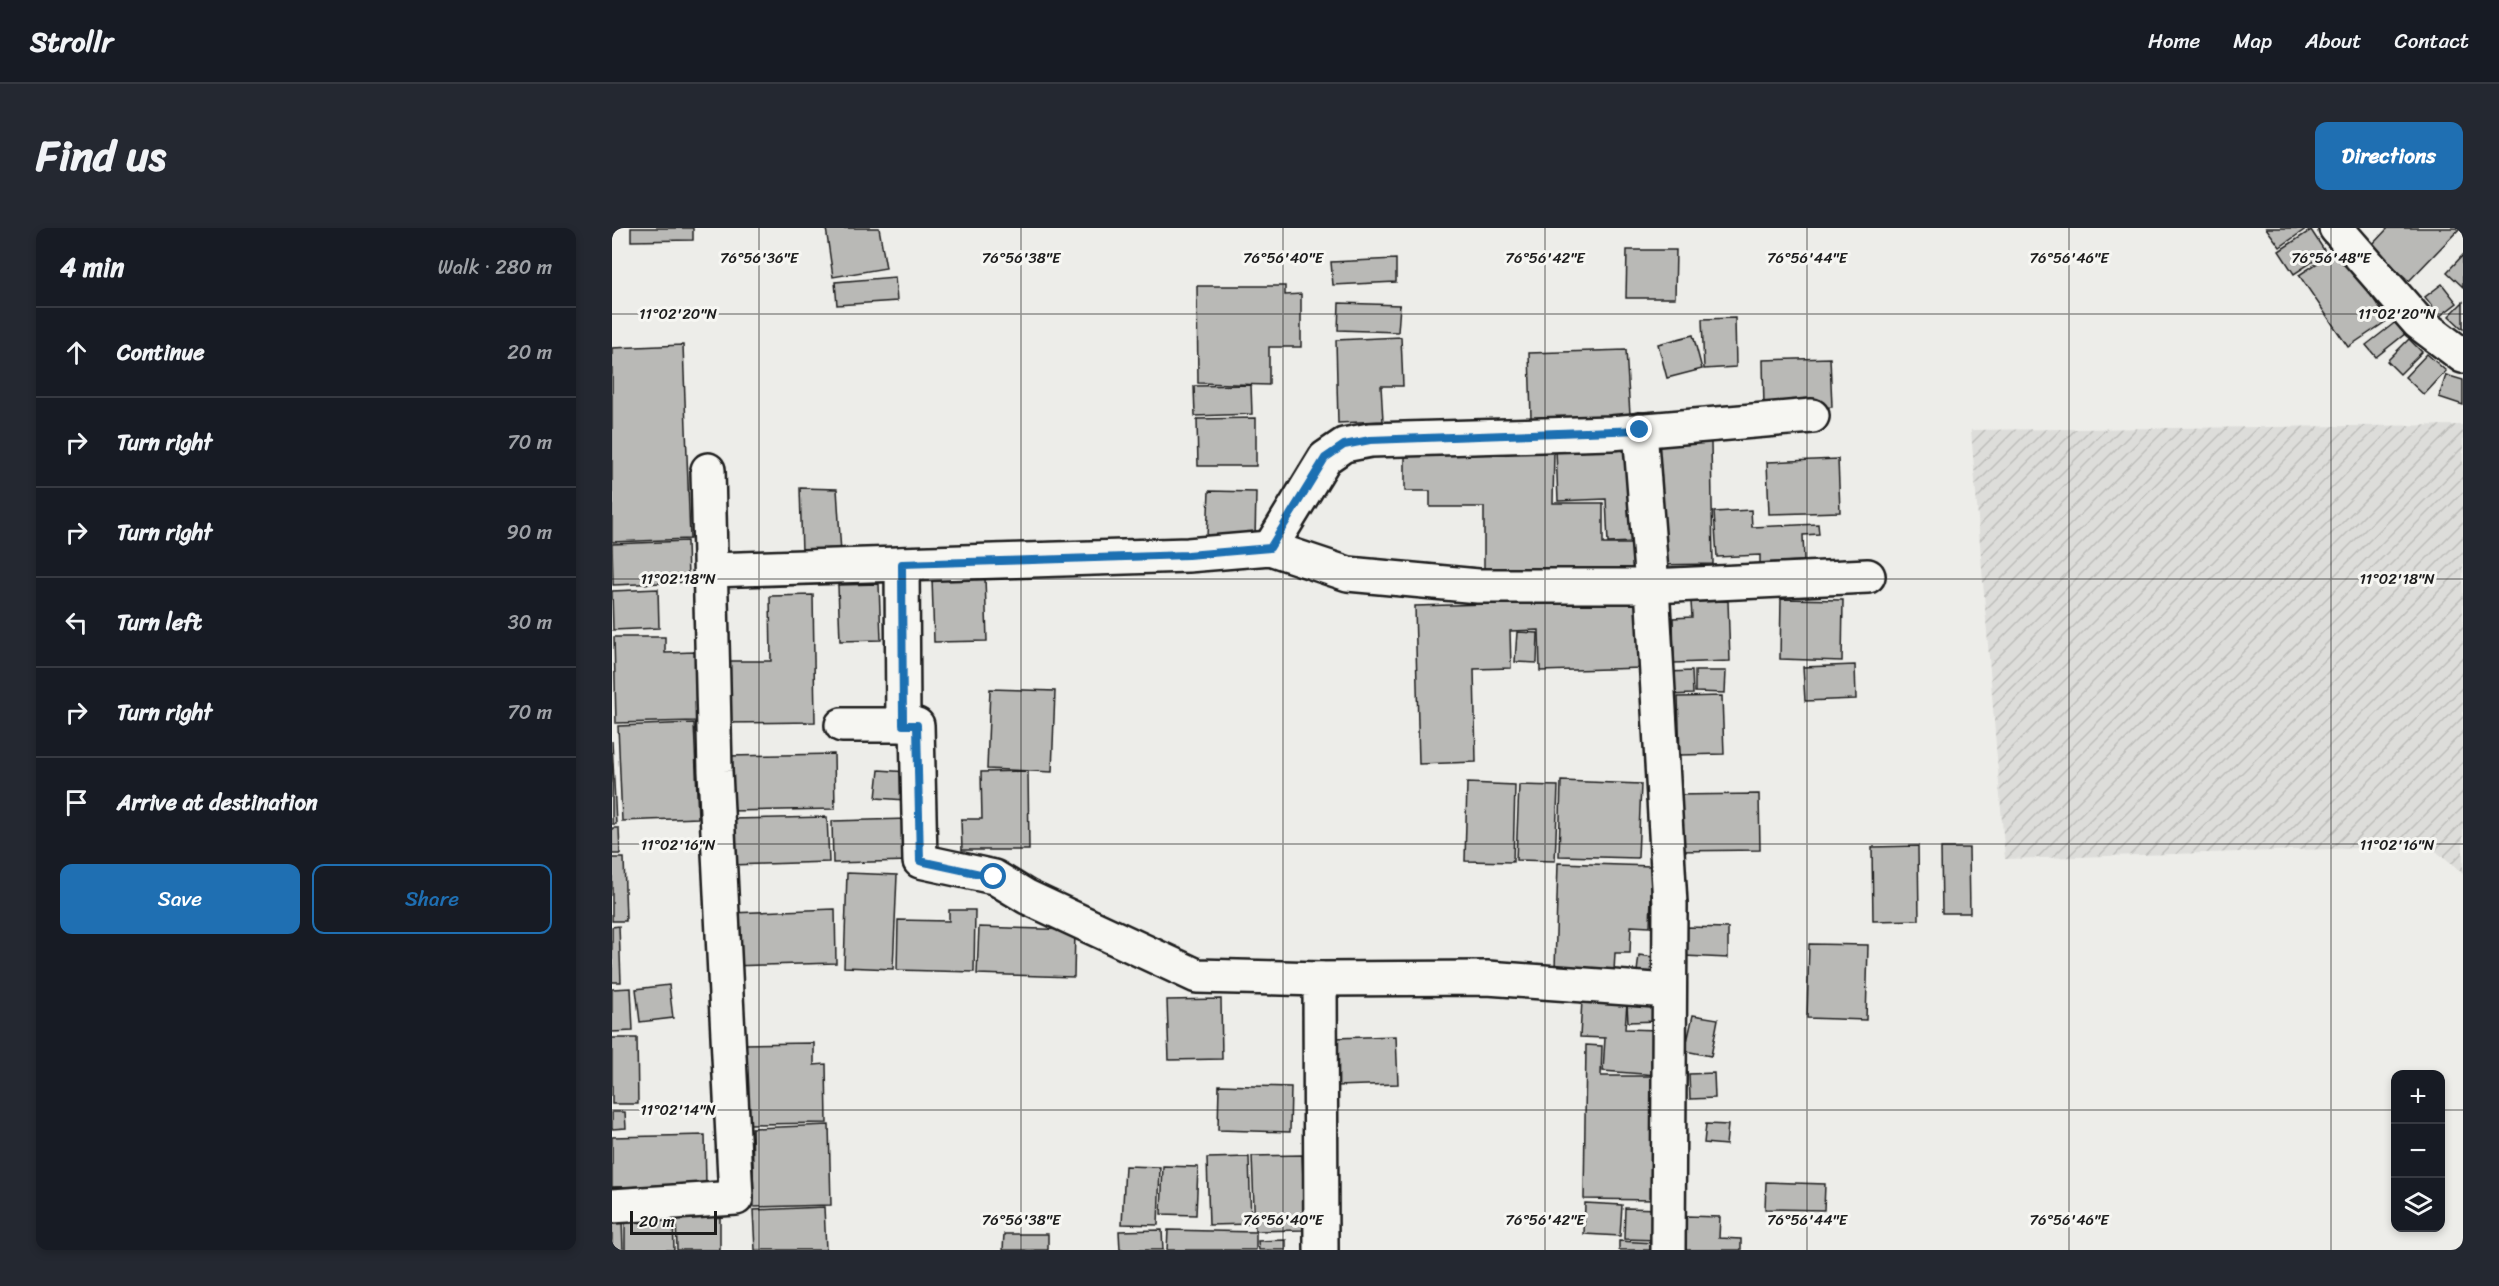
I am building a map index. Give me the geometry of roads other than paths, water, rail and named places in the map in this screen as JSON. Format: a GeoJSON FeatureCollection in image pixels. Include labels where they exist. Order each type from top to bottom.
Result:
{"type":"FeatureCollection","features":[{"type":"Feature","properties":{"kind":"street"},"geometry":{"type":"LineString","coordinates":[[2336,228],[2418,322],[2463,356]]}},
{"type":"Feature","properties":{"kind":"street"},"geometry":{"type":"LineString","coordinates":[[1270,548],[1325,458],[1344,445],[1370,440],[1640,430],[1812,416]]}},
{"type":"Feature","properties":{"kind":"street"},"geometry":{"type":"LineString","coordinates":[[1640,430],[1652,586],[1670,904],[1668,1250]]}},
{"type":"Feature","properties":{"kind":"street"},"geometry":{"type":"LineString","coordinates":[[612,1206],[736,1198],[715,771],[708,470]]}},
{"type":"Feature","properties":{"kind":"street"},"geometry":{"type":"LineString","coordinates":[[711,570],[1188,555],[1270,548],[1348,574],[1478,586],[1652,586],[1868,576]]}},
{"type":"Feature","properties":{"kind":"street"},"geometry":{"type":"LineString","coordinates":[[902,564],[903,725]]}},
{"type":"Feature","properties":{"kind":"street"},"geometry":{"type":"LineString","coordinates":[[842,725],[917,725],[920,861],[994,877],[1027,897],[1197,976],[1320,979],[1486,978],[1670,991]]}},
{"type":"Feature","properties":{"kind":"street"},"geometry":{"type":"LineString","coordinates":[[1320,979],[1321,1250]]}}]}
